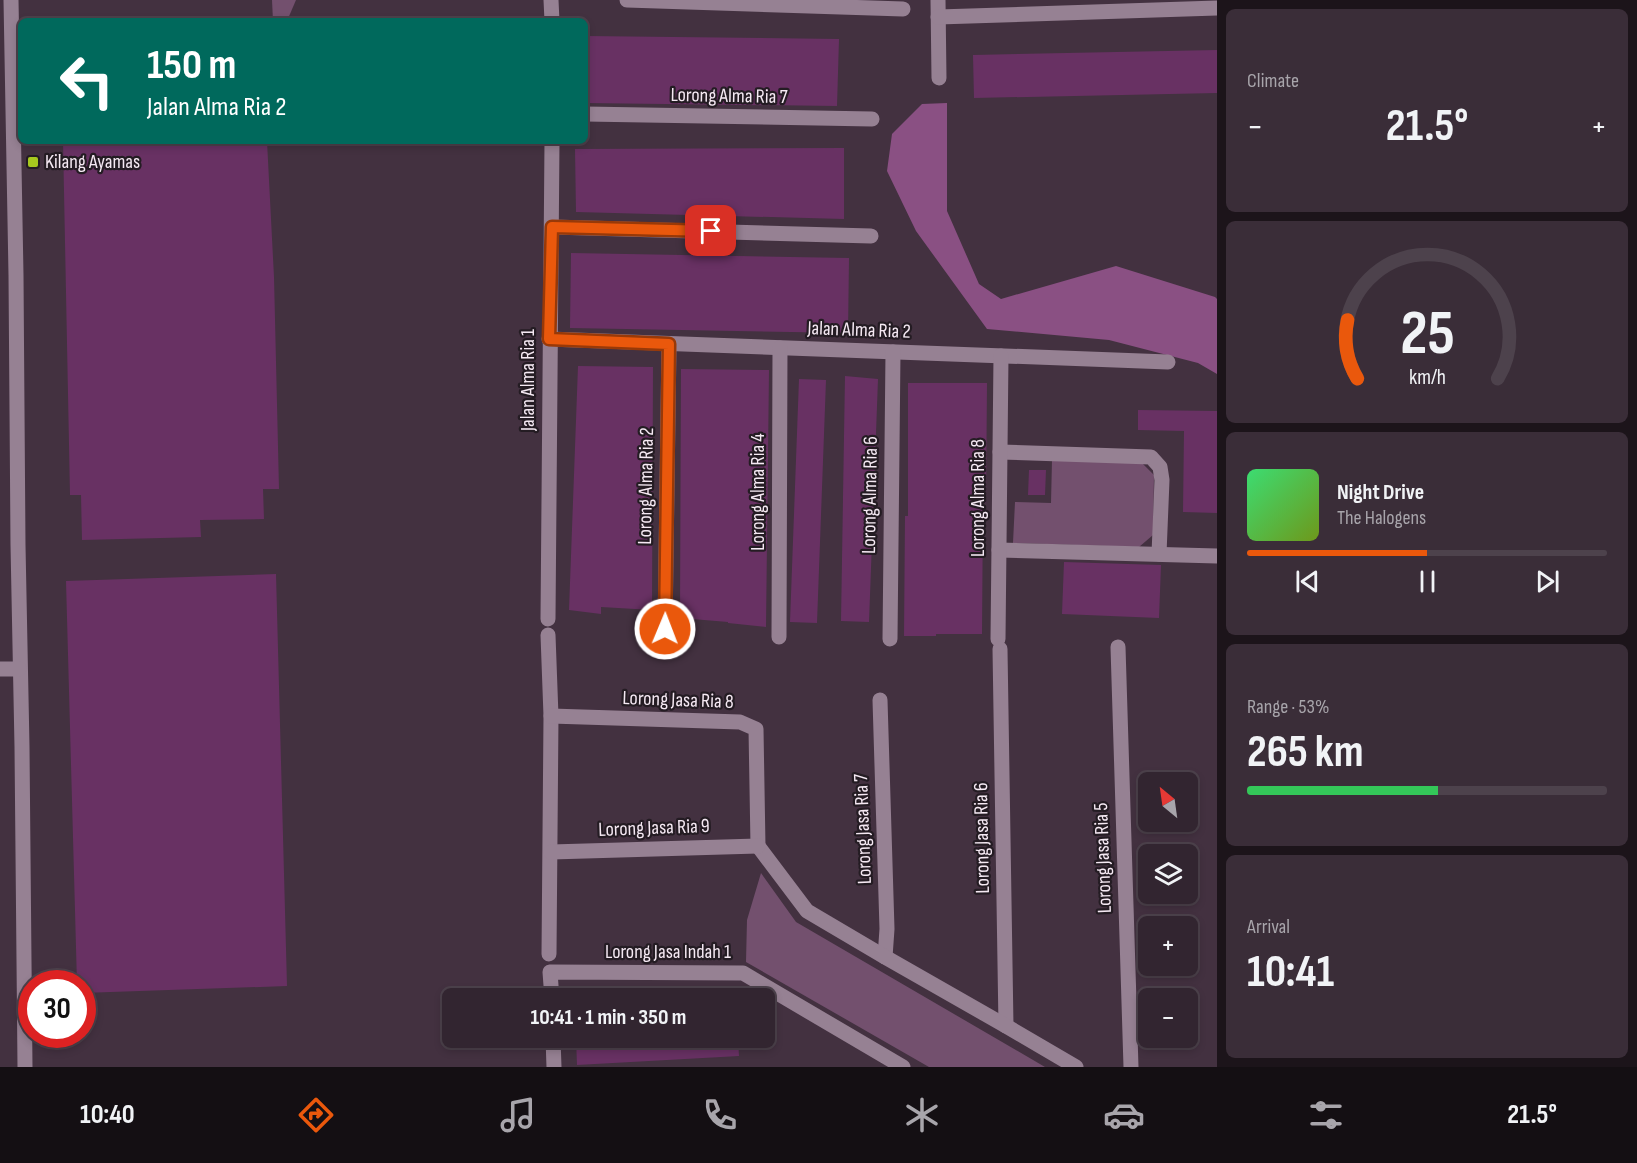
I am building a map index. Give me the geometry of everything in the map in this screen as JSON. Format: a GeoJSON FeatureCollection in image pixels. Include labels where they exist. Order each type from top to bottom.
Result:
{"type":"FeatureCollection","features":[{"type":"Feature","properties":{"kind":"street"},"geometry":{"type":"LineString","coordinates":[[11,0],[25,1067]]}},
{"type":"Feature","properties":{"kind":"street"},"geometry":{"type":"LineString","coordinates":[[551,0],[552,18]]}},
{"type":"Feature","properties":{"kind":"street"},"geometry":{"type":"LineString","coordinates":[[627,0],[903,9]]}},
{"type":"Feature","properties":{"kind":"street"},"geometry":{"type":"LineString","coordinates":[[938,0],[939,78]]}},
{"type":"Feature","properties":{"kind":"street"},"geometry":{"type":"LineString","coordinates":[[938,17],[1217,8]]}},
{"type":"Feature","properties":{"kind":"street","name":"Lorong Alma Ria 7"},"geometry":{"type":"LineString","coordinates":[[588,114],[872,119]]}},
{"type":"Feature","properties":{"kind":"street","name":"Jalan Alma Ria 1"},"geometry":{"type":"LineString","coordinates":[[548,619],[552,144]]}},
{"type":"Feature","properties":{"kind":"street"},"geometry":{"type":"LineString","coordinates":[[552,227],[871,236]]}},
{"type":"Feature","properties":{"kind":"street","name":"Jalan Alma Ria 2"},"geometry":{"type":"LineString","coordinates":[[549,339],[1168,362]]}},
{"type":"Feature","properties":{"kind":"street","name":"Lorong Alma Ria 2"},"geometry":{"type":"LineString","coordinates":[[665,629],[669,344]]}},
{"type":"Feature","properties":{"kind":"street","name":"Lorong Alma Ria 4"},"geometry":{"type":"LineString","coordinates":[[779,637],[780,348]]}},
{"type":"Feature","properties":{"kind":"street","name":"Lorong Alma Ria 6"},"geometry":{"type":"LineString","coordinates":[[890,639],[893,352]]}},
{"type":"Feature","properties":{"kind":"street","name":"Lorong Alma Ria 8"},"geometry":{"type":"LineString","coordinates":[[999,644],[1000,356]]}},
{"type":"Feature","properties":{"kind":"street"},"geometry":{"type":"LineString","coordinates":[[1000,452],[1151,457],[1160,467],[1162,480],[1159,554]]}},
{"type":"Feature","properties":{"kind":"street"},"geometry":{"type":"LineString","coordinates":[[999,550],[1217,556]]}},
{"type":"Feature","properties":{"kind":"street"},"geometry":{"type":"LineString","coordinates":[[548,635],[551,716],[549,954]]}},
{"type":"Feature","properties":{"kind":"street","name":"Lorong Jasa Ria 6"},"geometry":{"type":"LineString","coordinates":[[999,644],[1006,1026]]}},
{"type":"Feature","properties":{"kind":"street","name":"Lorong Jasa Ria 5"},"geometry":{"type":"LineString","coordinates":[[1118,647],[1131,1067]]}},
{"type":"Feature","properties":{"kind":"street"},"geometry":{"type":"LineString","coordinates":[[0,669],[20,669]]}},
{"type":"Feature","properties":{"kind":"street","name":"Lorong Jasa Ria 7"},"geometry":{"type":"LineString","coordinates":[[880,700],[887,929],[885,957]]}},
{"type":"Feature","properties":{"kind":"street","name":"Lorong Jasa Ria 8"},"geometry":{"type":"LineString","coordinates":[[551,716],[740,722],[756,729],[758,846]]}},
{"type":"Feature","properties":{"kind":"street"},"geometry":{"type":"LineString","coordinates":[[758,846],[807,911],[1076,1067]]}},
{"type":"Feature","properties":{"kind":"street","name":"Lorong Jasa Ria 9"},"geometry":{"type":"LineString","coordinates":[[551,852],[758,846]]}},
{"type":"Feature","properties":{"kind":"street","name":"Lorong Jasa Indah 1"},"geometry":{"type":"LineString","coordinates":[[551,988],[550,972],[743,973],[767,988]]}},
{"type":"Feature","properties":{"kind":"street","name":"Lorong Jasa Indah 1"},"geometry":{"type":"LineString","coordinates":[[775,993],[893,1065]]}},
{"type":"Feature","properties":{"kind":"street"},"geometry":{"type":"LineString","coordinates":[[553,1048],[554,1067]]}},
{"type":"Feature","properties":{"kind":"shaded area"},"geometry":{"type":"Polygon","coordinates":[[[272,0],[296,0],[288,18],[273,18],[272,0]]]}},
{"type":"Feature","properties":{"kind":"shaded area"},"geometry":{"type":"Polygon","coordinates":[[[947,103],[947,211],[979,284],[1001,299],[1116,266],[1215,297],[1217,299],[1217,374],[1198,363],[1109,340],[987,329],[916,231],[887,171],[892,134],[922,104],[947,103]]]}},
{"type":"Feature","properties":{"kind":"shaded area"},"geometry":{"type":"Polygon","coordinates":[[[1052,460],[1142,463],[1154,475],[1153,535],[1139,547],[1013,543],[1015,502],[1051,503],[1052,460]]]}},
{"type":"Feature","properties":{"kind":"shaded area"},"geometry":{"type":"Polygon","coordinates":[[[761,873],[796,922],[1045,1067],[929,1067],[746,962],[747,920],[761,873]]]}},
{"type":"Feature","properties":{"kind":"building"},"geometry":{"type":"Polygon","coordinates":[[[588,36],[839,39],[837,106],[588,103],[588,36]]]}},
{"type":"Feature","properties":{"kind":"building"},"geometry":{"type":"Polygon","coordinates":[[[1217,50],[1217,93],[974,98],[973,55],[1217,50]]]}},
{"type":"Feature","properties":{"kind":"building"},"geometry":{"type":"Polygon","coordinates":[[[63,144],[267,144],[274,277],[279,489],[263,489],[264,519],[200,520],[201,537],[82,540],[81,495],[70,495],[63,144]]]}},
{"type":"Feature","properties":{"kind":"building"},"geometry":{"type":"Polygon","coordinates":[[[844,148],[844,219],[576,212],[575,149],[844,148]]]}},
{"type":"Feature","properties":{"kind":"building"},"geometry":{"type":"Polygon","coordinates":[[[571,253],[849,258],[848,333],[570,328],[571,253]]]}},
{"type":"Feature","properties":{"kind":"building"},"geometry":{"type":"Polygon","coordinates":[[[578,366],[653,367],[652,610],[601,607],[601,614],[569,610],[578,366]]]}},
{"type":"Feature","properties":{"kind":"building"},"geometry":{"type":"Polygon","coordinates":[[[681,369],[769,370],[766,627],[680,618],[681,369]]]}},
{"type":"Feature","properties":{"kind":"building"},"geometry":{"type":"Polygon","coordinates":[[[845,376],[878,379],[869,622],[841,621],[845,376]]]}},
{"type":"Feature","properties":{"kind":"building"},"geometry":{"type":"Polygon","coordinates":[[[799,379],[826,380],[817,623],[790,622],[799,379]]]}},
{"type":"Feature","properties":{"kind":"building"},"geometry":{"type":"Polygon","coordinates":[[[908,383],[987,383],[982,634],[904,636],[905,516],[908,516],[908,383]]]}},
{"type":"Feature","properties":{"kind":"building"},"geometry":{"type":"Polygon","coordinates":[[[1138,410],[1217,411],[1217,513],[1183,512],[1184,431],[1138,430],[1138,410]]]}},
{"type":"Feature","properties":{"kind":"building"},"geometry":{"type":"Polygon","coordinates":[[[1029,470],[1046,470],[1045,495],[1028,495],[1029,470]]]}},
{"type":"Feature","properties":{"kind":"building"},"geometry":{"type":"Polygon","coordinates":[[[1064,562],[1161,565],[1159,618],[1062,614],[1064,562]]]}},
{"type":"Feature","properties":{"kind":"building"},"geometry":{"type":"Polygon","coordinates":[[[276,574],[287,986],[96,993],[96,970],[77,970],[66,581],[276,574]]]}},
{"type":"Feature","properties":{"kind":"building"},"geometry":{"type":"Polygon","coordinates":[[[576,1048],[739,1048],[739,1056],[577,1065],[576,1048]]]}},
{"type":"Feature","properties":{"kind":"place","name":"Kilang Ayamas"},"geometry":{"type":"Point","coordinates":[33,162]}},
{"type":"Feature","properties":{"kind":"route"},"geometry":{"type":"LineString","coordinates":[[665,629],[669,344],[549,339],[552,227],[711,231]]}}]}
